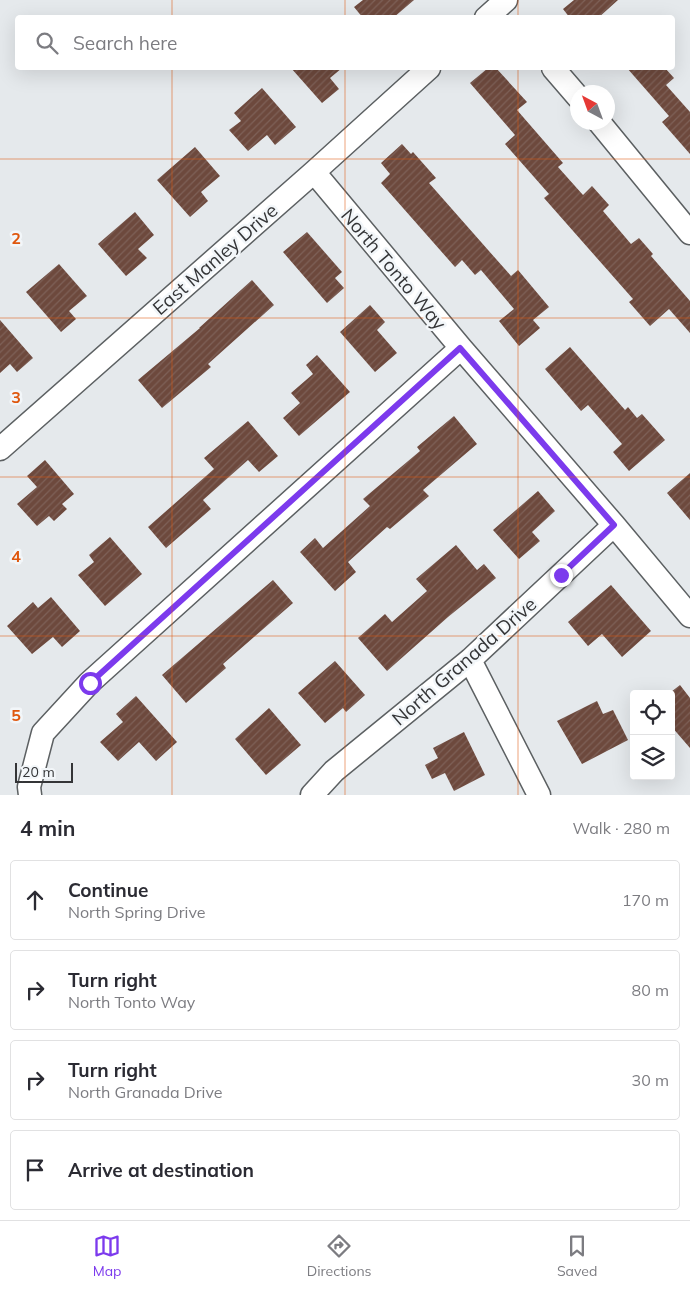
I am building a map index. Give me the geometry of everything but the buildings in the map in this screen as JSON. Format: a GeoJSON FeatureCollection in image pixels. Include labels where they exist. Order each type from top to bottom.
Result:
{"type":"FeatureCollection","features":[{"type":"Feature","properties":{"kind":"street","name":"East Manley Drive"},"geometry":{"type":"LineString","coordinates":[[0,449],[427,70]]}},
{"type":"Feature","properties":{"kind":"street"},"geometry":{"type":"LineString","coordinates":[[555,70],[570,88]]}},
{"type":"Feature","properties":{"kind":"street"},"geometry":{"type":"LineString","coordinates":[[606,130],[690,233]]}},
{"type":"Feature","properties":{"kind":"street","name":"North Tonto Way"},"geometry":{"type":"LineString","coordinates":[[314,172],[460,348],[614,525],[690,616]]}},
{"type":"Feature","properties":{"kind":"street"},"geometry":{"type":"LineString","coordinates":[[30,795],[29,787],[43,733],[90,683],[460,348]]}},
{"type":"Feature","properties":{"kind":"street","name":"North Granada Drive"},"geometry":{"type":"LineString","coordinates":[[312,795],[334,771],[470,660],[614,525]]}},
{"type":"Feature","properties":{"kind":"street"},"geometry":{"type":"LineString","coordinates":[[470,660],[539,795]]}},
{"type":"Feature","properties":{"kind":"route"},"geometry":{"type":"LineString","coordinates":[[90,683],[460,348],[614,525],[561,575]]}}]}
